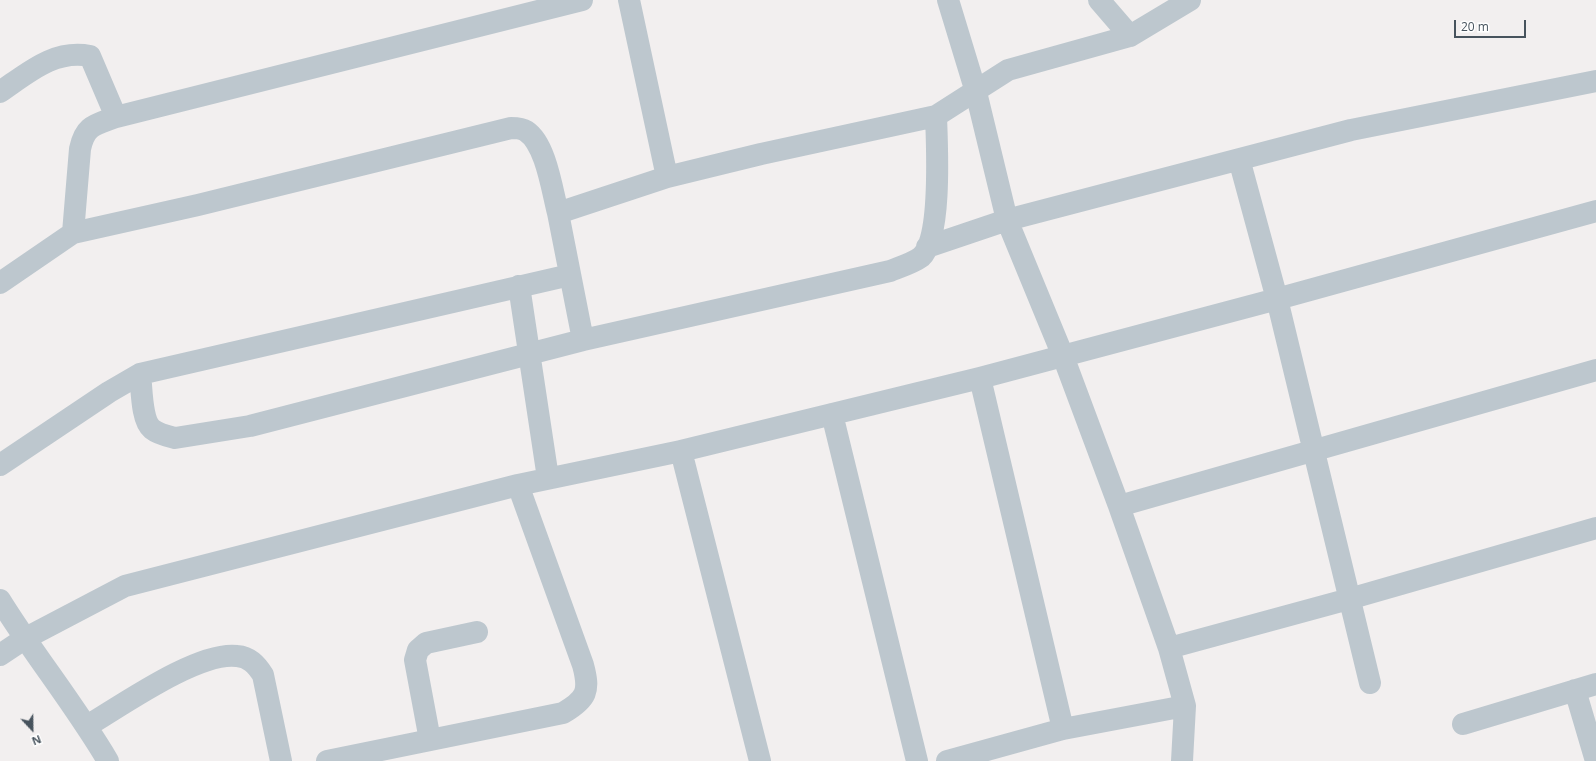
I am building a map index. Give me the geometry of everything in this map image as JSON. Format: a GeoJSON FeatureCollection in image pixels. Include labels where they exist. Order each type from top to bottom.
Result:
{"type":"FeatureCollection","features":[{"type":"Feature","properties":{"kind":"street"},"geometry":{"type":"LineString","coordinates":[[73,233],[83,136],[90,127],[116,117],[582,0]]}},
{"type":"Feature","properties":{"kind":"street"},"geometry":{"type":"LineString","coordinates":[[629,0],[667,177]]}},
{"type":"Feature","properties":{"kind":"street"},"geometry":{"type":"LineString","coordinates":[[948,0],[976,92],[1007,220],[1063,356],[1120,506],[1169,648],[1185,706],[1182,761]]}},
{"type":"Feature","properties":{"kind":"street"},"geometry":{"type":"LineString","coordinates":[[1099,0],[1130,36]]}},
{"type":"Feature","properties":{"kind":"street"},"geometry":{"type":"LineString","coordinates":[[558,213],[667,177],[761,154],[936,116],[976,92],[1008,70],[1130,36],[1190,0]]}},
{"type":"Feature","properties":{"kind":"street"},"geometry":{"type":"LineString","coordinates":[[0,92],[45,62],[75,53],[90,56],[116,117]]}},
{"type":"Feature","properties":{"kind":"street"},"geometry":{"type":"LineString","coordinates":[[927,247],[1007,220],[1351,130],[1596,81]]}},
{"type":"Feature","properties":{"kind":"street"},"geometry":{"type":"LineString","coordinates":[[140,374],[145,417],[151,428],[165,436],[175,438],[250,426],[584,340],[890,271],[921,257],[927,247],[936,206],[938,153],[936,116]]}},
{"type":"Feature","properties":{"kind":"street"},"geometry":{"type":"LineString","coordinates":[[0,283],[73,233],[198,205],[511,128],[525,130],[533,137],[542,150],[558,213],[584,340]]}},
{"type":"Feature","properties":{"kind":"street"},"geometry":{"type":"LineString","coordinates":[[1239,159],[1277,299],[1370,683]]}},
{"type":"Feature","properties":{"kind":"street"},"geometry":{"type":"LineString","coordinates":[[0,655],[24,639],[125,586],[518,485],[681,451],[980,378],[1277,299],[1596,211]]}},
{"type":"Feature","properties":{"kind":"street"},"geometry":{"type":"LineString","coordinates":[[0,465],[109,392],[140,374],[570,275]]}},
{"type":"Feature","properties":{"kind":"street"},"geometry":{"type":"LineString","coordinates":[[519,286],[548,478]]}},
{"type":"Feature","properties":{"kind":"street"},"geometry":{"type":"LineString","coordinates":[[1120,506],[1314,449],[1596,370]]}},
{"type":"Feature","properties":{"kind":"street"},"geometry":{"type":"LineString","coordinates":[[980,378],[1063,729]]}},
{"type":"Feature","properties":{"kind":"street"},"geometry":{"type":"LineString","coordinates":[[832,414],[917,761]]}},
{"type":"Feature","properties":{"kind":"street"},"geometry":{"type":"LineString","coordinates":[[681,451],[760,761]]}},
{"type":"Feature","properties":{"kind":"street"},"geometry":{"type":"LineString","coordinates":[[327,761],[563,713],[576,705],[585,695],[588,682],[583,665],[518,485]]}},
{"type":"Feature","properties":{"kind":"street"},"geometry":{"type":"LineString","coordinates":[[1169,648],[1349,599],[1596,528]]}},
{"type":"Feature","properties":{"kind":"street"},"geometry":{"type":"LineString","coordinates":[[0,600],[24,639],[87,726],[108,761]]}},
{"type":"Feature","properties":{"kind":"street"},"geometry":{"type":"LineString","coordinates":[[430,740],[415,660],[418,650],[426,643],[477,632]]}},
{"type":"Feature","properties":{"kind":"street"},"geometry":{"type":"LineString","coordinates":[[87,726],[187,667],[208,659],[236,656],[250,660],[263,674],[281,761]]}},
{"type":"Feature","properties":{"kind":"street"},"geometry":{"type":"LineString","coordinates":[[1463,724],[1596,684]]}},
{"type":"Feature","properties":{"kind":"street"},"geometry":{"type":"LineString","coordinates":[[1575,690],[1596,760]]}},
{"type":"Feature","properties":{"kind":"street"},"geometry":{"type":"LineString","coordinates":[[947,761],[1063,729],[1185,706]]}}]}
